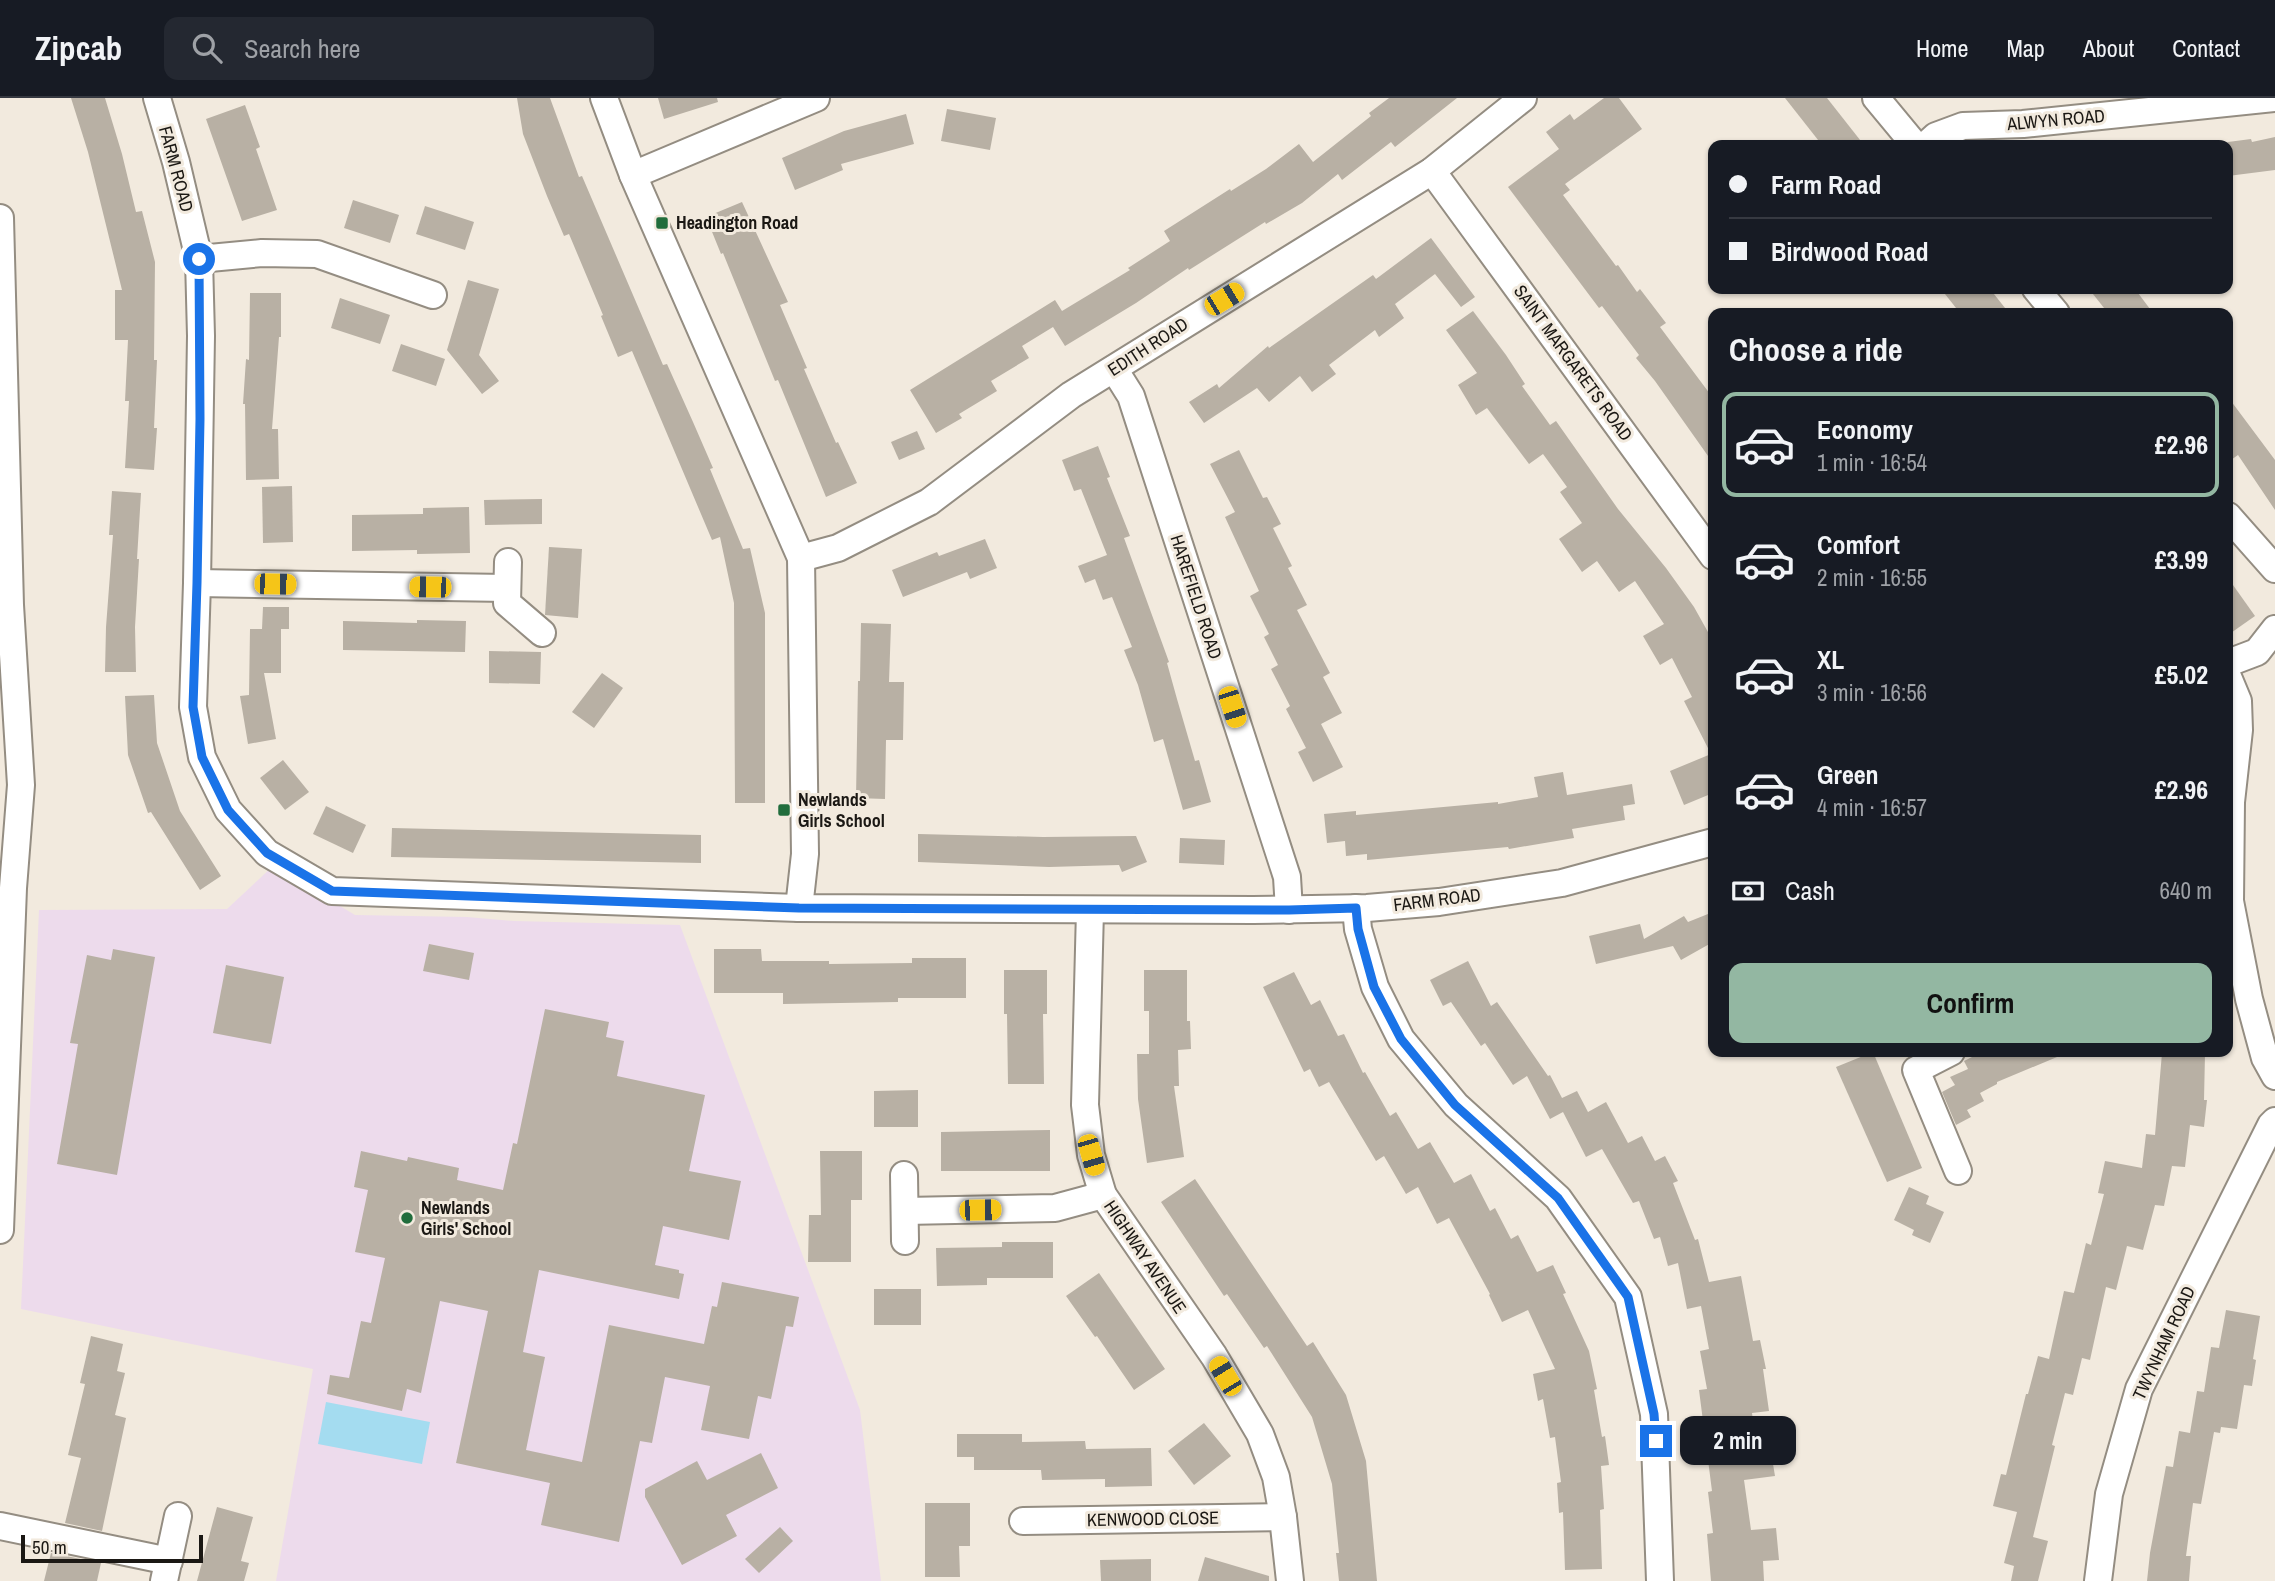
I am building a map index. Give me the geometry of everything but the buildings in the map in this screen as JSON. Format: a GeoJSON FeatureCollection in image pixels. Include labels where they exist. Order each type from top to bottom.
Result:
{"type":"FeatureCollection","features":[{"type":"Feature","properties":{"kind":"street","name":"FARM ROAD"},"geometry":{"type":"LineString","coordinates":[[157,98],[176,162],[199,259],[201,336],[193,707],[202,757],[228,810],[267,853],[332,891],[799,908],[1356,908],[1439,902],[1562,883],[1708,843]]}},
{"type":"Feature","properties":{"kind":"street"},"geometry":{"type":"LineString","coordinates":[[604,98],[633,175],[801,558],[805,854],[799,908]]}},
{"type":"Feature","properties":{"kind":"street"},"geometry":{"type":"LineString","coordinates":[[633,175],[816,98]]}},
{"type":"Feature","properties":{"kind":"street","name":"EDITH ROAD"},"geometry":{"type":"LineString","coordinates":[[801,558],[838,548],[929,502],[1071,395],[1432,171],[1523,98]]}},
{"type":"Feature","properties":{"kind":"street"},"geometry":{"type":"LineString","coordinates":[[1876,98],[1911,140]]}},
{"type":"Feature","properties":{"kind":"street","name":"ALWYN ROAD"},"geometry":{"type":"LineString","coordinates":[[1932,140],[1963,126],[2023,124],[2274,98]]}},
{"type":"Feature","properties":{"kind":"street","name":"SAINT MARGARETS ROAD"},"geometry":{"type":"LineString","coordinates":[[1432,171],[1708,549]]}},
{"type":"Feature","properties":{"kind":"street"},"geometry":{"type":"LineString","coordinates":[[0,218],[4,503],[10,605],[10,759],[21,785],[6,924],[0,1230]]}},
{"type":"Feature","properties":{"kind":"street"},"geometry":{"type":"LineString","coordinates":[[199,259],[262,253],[317,254],[434,294]]}},
{"type":"Feature","properties":{"kind":"street"},"geometry":{"type":"LineString","coordinates":[[2040,294],[2052,308]]}},
{"type":"Feature","properties":{"kind":"street","name":"HAREFIELD ROAD"},"geometry":{"type":"LineString","coordinates":[[1114,369],[1131,396],[1287,877],[1289,910]]}},
{"type":"Feature","properties":{"kind":"street"},"geometry":{"type":"LineString","coordinates":[[2233,522],[2275,569]]}},
{"type":"Feature","properties":{"kind":"street"},"geometry":{"type":"LineString","coordinates":[[197,583],[508,575],[508,603],[542,633]]}},
{"type":"Feature","properties":{"kind":"street"},"geometry":{"type":"LineString","coordinates":[[2233,661],[2257,652],[2275,629]]}},
{"type":"Feature","properties":{"kind":"street"},"geometry":{"type":"LineString","coordinates":[[2233,689],[2238,701],[2239,730],[2233,784]]}},
{"type":"Feature","properties":{"kind":"street"},"geometry":{"type":"LineString","coordinates":[[1356,908],[1358,929],[1374,987],[1401,1039],[1455,1105],[1558,1198],[1628,1297],[1654,1414],[1660,1581]]}},
{"type":"Feature","properties":{"kind":"street","name":"HIGHWAY AVENUE"},"geometry":{"type":"LineString","coordinates":[[1090,910],[1085,1105],[1091,1155],[1103,1195],[1214,1356],[1260,1434],[1276,1477],[1290,1581]]}},
{"type":"Feature","properties":{"kind":"street"},"geometry":{"type":"LineString","coordinates":[[2233,916],[2249,999],[2265,1058],[2275,1076]]}},
{"type":"Feature","properties":{"kind":"street"},"geometry":{"type":"LineString","coordinates":[[1941,1057],[1916,1070],[1958,1171]]}},
{"type":"Feature","properties":{"kind":"street","name":"TWYNHAM ROAD"},"geometry":{"type":"LineString","coordinates":[[2098,1581],[2109,1494],[2139,1389],[2275,1121]]}},
{"type":"Feature","properties":{"kind":"street"},"geometry":{"type":"LineString","coordinates":[[904,1175],[905,1241]]}},
{"type":"Feature","properties":{"kind":"street"},"geometry":{"type":"LineString","coordinates":[[905,1211],[1055,1208],[1103,1195]]}},
{"type":"Feature","properties":{"kind":"street"},"geometry":{"type":"LineString","coordinates":[[0,1526],[166,1571],[178,1516]]}},
{"type":"Feature","properties":{"kind":"street","name":"KENWOOD CLOSE"},"geometry":{"type":"LineString","coordinates":[[1023,1521],[1283,1517]]}},
{"type":"Feature","properties":{"kind":"shaded area","name":"Newlands Girls' School"},"geometry":{"type":"Polygon","coordinates":[[[273,866],[355,915],[680,925],[860,1410],[881,1581],[276,1581],[313,1369],[21,1309],[39,910],[227,909],[273,866]]]}},
{"type":"Feature","properties":{"kind":"water"},"geometry":{"type":"Polygon","coordinates":[[[326,1402],[430,1422],[422,1464],[318,1444],[326,1402]]]}},
{"type":"Feature","properties":{"kind":"place","name":"Headington Road"},"geometry":{"type":"Point","coordinates":[662,223]}},
{"type":"Feature","properties":{"kind":"place","name":"Newlands Girls School"},"geometry":{"type":"Point","coordinates":[784,810]}},
{"type":"Feature","properties":{"kind":"place","name":"Newlands Girls' School"},"geometry":{"type":"Point","coordinates":[407,1218]}},
{"type":"Feature","properties":{"kind":"route"},"geometry":{"type":"LineString","coordinates":[[199,259],[200,419],[193,707],[202,757],[228,810],[267,853],[332,891],[799,908],[1356,908],[1358,929],[1374,987],[1401,1039],[1455,1105],[1558,1198],[1628,1297],[1654,1414],[1656,1441]]}}]}
